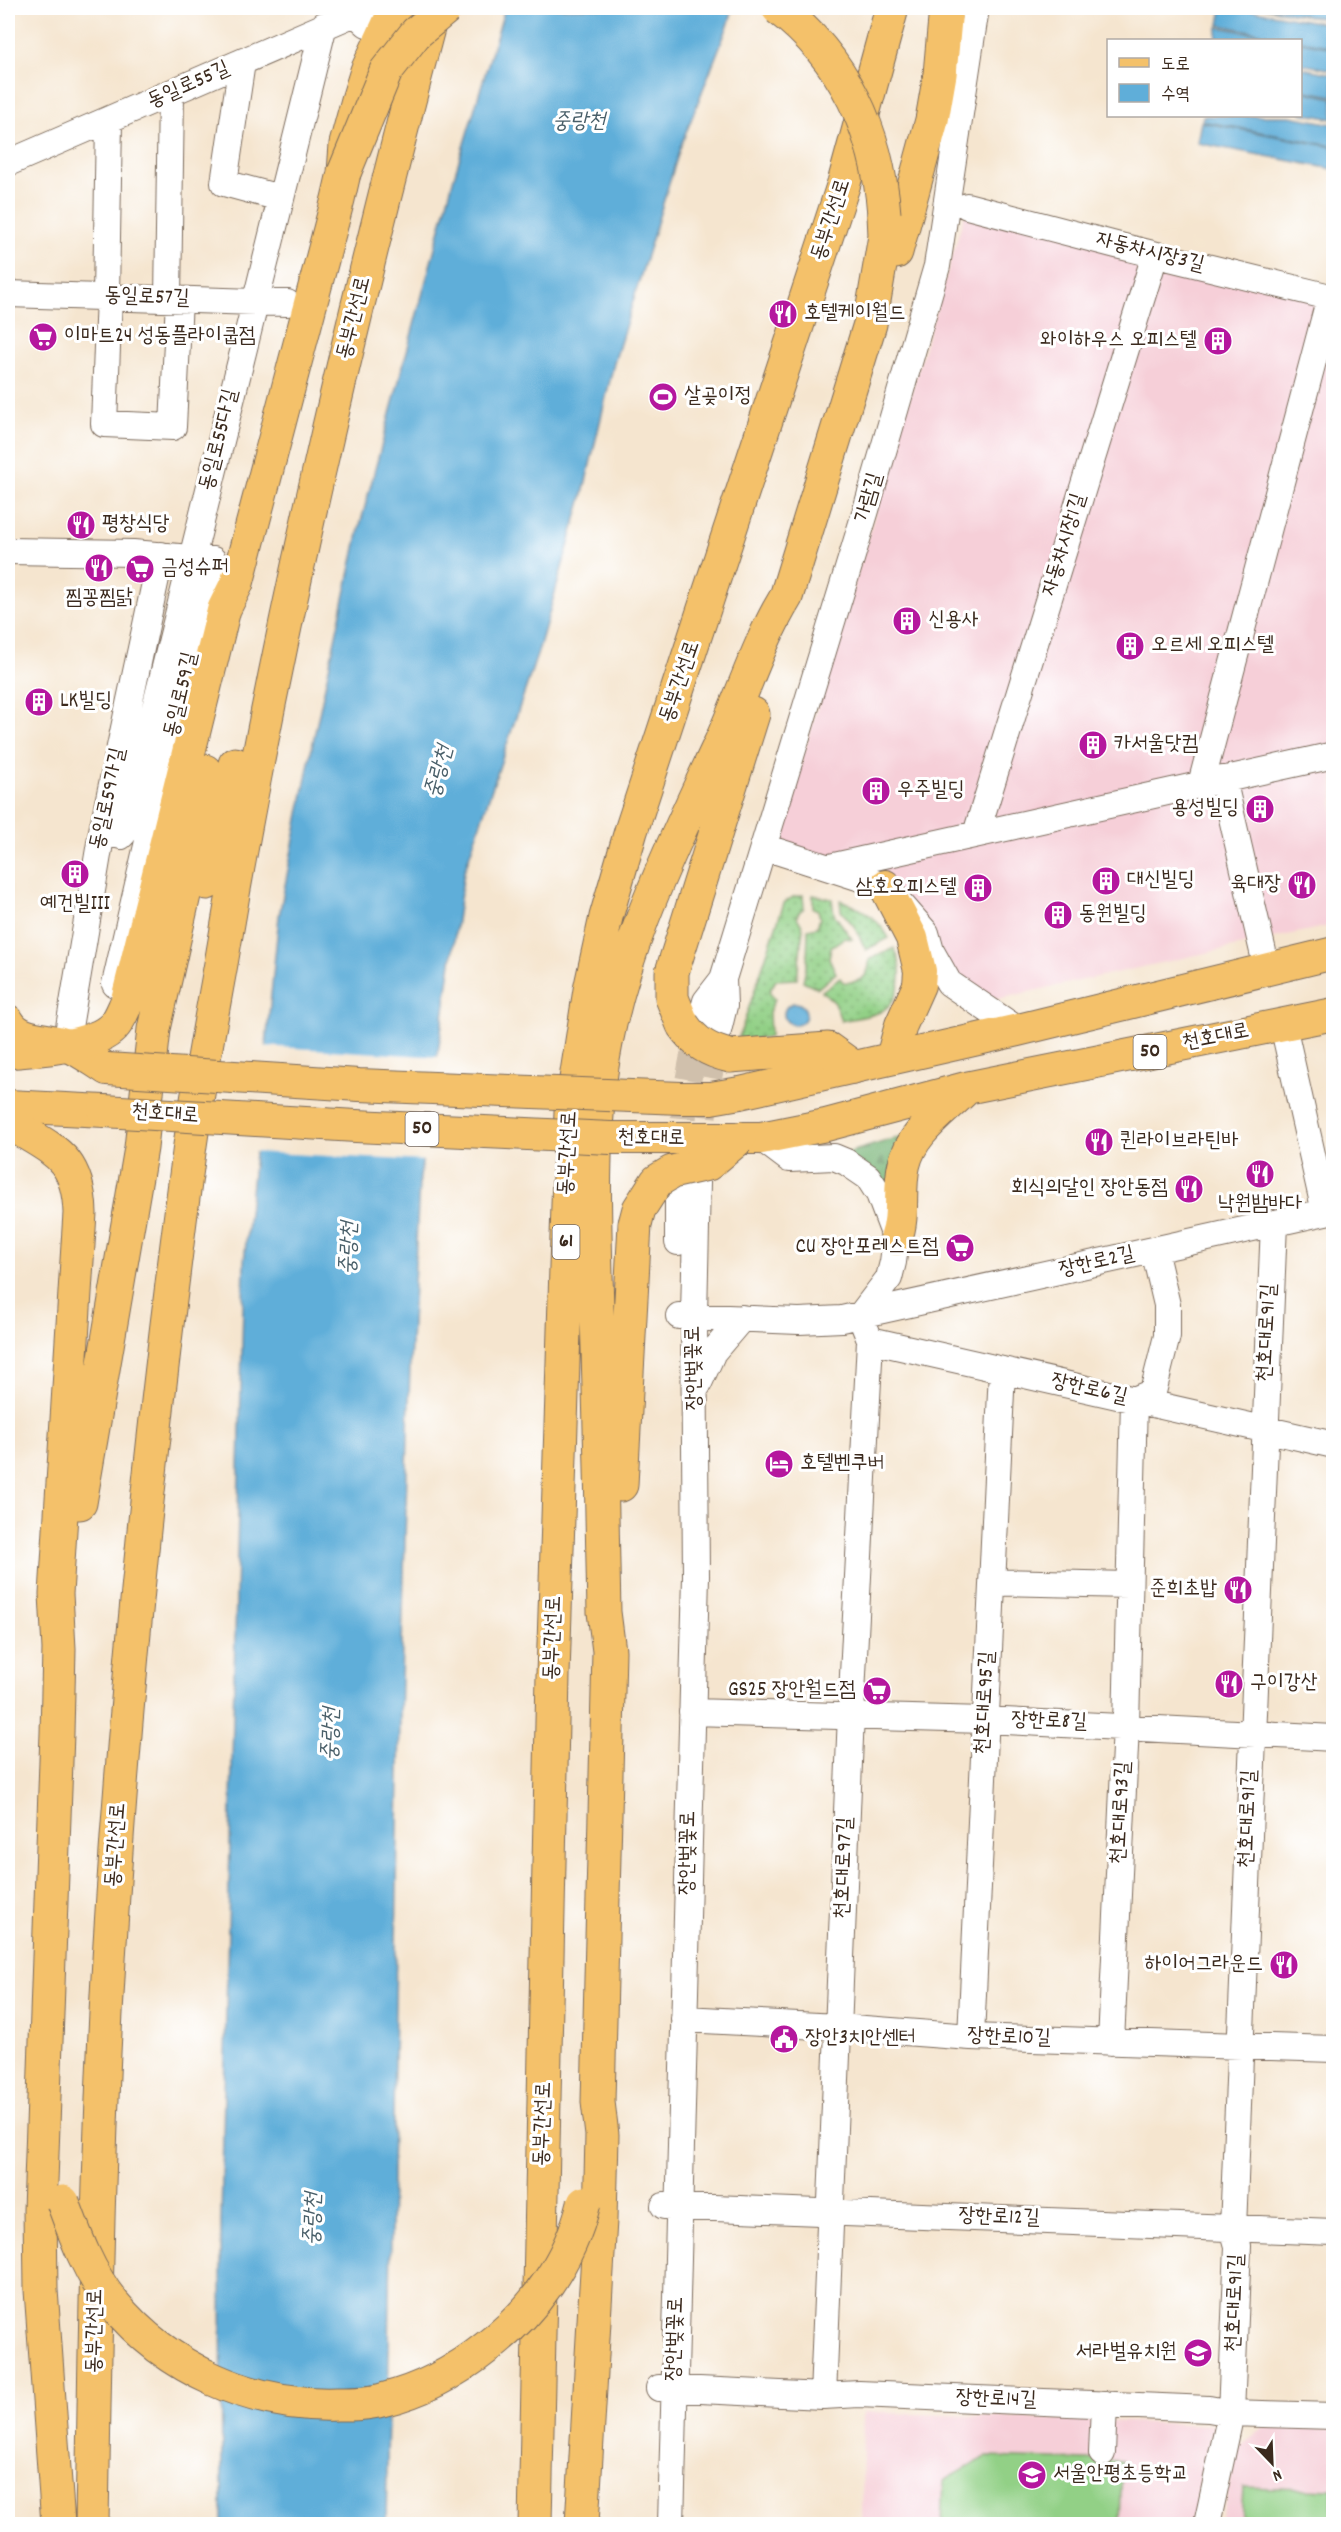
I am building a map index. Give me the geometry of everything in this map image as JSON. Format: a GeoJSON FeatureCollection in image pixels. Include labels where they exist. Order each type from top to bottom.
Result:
{"type":"FeatureCollection","features":[{"type":"Feature","properties":{"kind":"highway"},"geometry":{"type":"LineString","coordinates":[[341,186],[346,144],[361,90],[396,8]]}},
{"type":"Feature","properties":{"kind":"highway","name":"동부간선로"},"geometry":{"type":"LineString","coordinates":[[92,2524],[106,2016],[118,1820],[143,1542],[189,1152],[237,868],[286,612],[354,321],[433,8]]}},
{"type":"Feature","properties":{"kind":"highway"},"geometry":{"type":"LineString","coordinates":[[58,1649],[69,1595],[82,1493],[141,1149],[154,1029],[186,886],[235,609],[237,583],[341,186],[386,71],[416,33],[446,8]]}},
{"type":"Feature","properties":{"kind":"highway"},"geometry":{"type":"LineString","coordinates":[[778,8],[809,35],[825,54],[853,96],[879,164],[885,214],[882,255],[870,324],[786,597],[781,623],[672,972],[672,998],[708,1034],[828,1049],[853,1067]]}},
{"type":"Feature","properties":{"kind":"highway","name":"동부간선로"},"geometry":{"type":"LineString","coordinates":[[535,2524],[553,1675],[567,1168],[573,1090],[590,990],[604,928],[631,831],[844,183],[892,8]]}},
{"type":"Feature","properties":{"kind":"highway"},"geometry":{"type":"LineString","coordinates":[[870,324],[883,298],[932,120],[940,74],[946,8]]}},
{"type":"Feature","properties":{"kind":"highway"},"geometry":{"type":"LineString","coordinates":[[8,1052],[66,1045],[97,1037],[107,1031],[120,1017],[134,982],[224,609],[237,583]]}},
{"type":"Feature","properties":{"kind":"highway"},"geometry":{"type":"LineString","coordinates":[[609,1651],[604,1612],[594,1181],[602,1072],[619,995],[650,895],[734,713],[772,619],[786,597]]}},
{"type":"Feature","properties":{"kind":"highway"},"geometry":{"type":"LineString","coordinates":[[146,1101],[162,1032],[190,954],[250,701],[286,612]]}},
{"type":"Feature","properties":{"kind":"highway"},"geometry":{"type":"LineString","coordinates":[[8,1122],[23,1141],[60,1155],[71,1170],[79,1190],[80,1213],[56,1594],[58,1649],[45,2092],[41,2148],[41,2290],[58,2524]]}},
{"type":"Feature","properties":{"kind":"highway"},"geometry":{"type":"LineString","coordinates":[[45,2092],[54,2138],[58,2184],[63,2202],[76,2240],[100,2283],[118,2308],[147,2339],[190,2368],[215,2381],[294,2403],[323,2405],[380,2401],[433,2381],[477,2355],[515,2323],[548,2283],[570,2245],[584,2203],[598,2102],[609,1651],[614,1611],[635,1224],[642,1203],[657,1181],[672,1172],[708,1164],[750,1138]]}},
{"type":"Feature","properties":{"kind":"highway"},"geometry":{"type":"LineString","coordinates":[[582,2524],[600,2220],[602,2135],[598,2102]]}},
{"type":"Feature","properties":{"kind":"main road"},"geometry":{"type":"LineString","coordinates":[[885,886],[912,938],[920,971],[914,1001],[901,1025],[892,1058]]}},
{"type":"Feature","properties":{"kind":"main road","name":"천호대로"},"geometry":{"type":"LineString","coordinates":[[8,1057],[107,1069],[485,1091],[711,1098],[1018,1030],[1334,953]]}},
{"type":"Feature","properties":{"kind":"main road","name":"천호대로"},"geometry":{"type":"LineString","coordinates":[[8,1106],[599,1138],[681,1140],[750,1138],[826,1125],[966,1089],[1334,1014]]}},
{"type":"Feature","properties":{"kind":"main road"},"geometry":{"type":"LineString","coordinates":[[8,1021],[18,1032],[27,1037],[66,1045],[107,1069]]}},
{"type":"Feature","properties":{"kind":"main road"},"geometry":{"type":"LineString","coordinates":[[896,1239],[902,1223],[904,1165],[912,1143],[966,1089]]}},
{"type":"Feature","properties":{"kind":"street","name":"가람길"},"geometry":{"type":"LineString","coordinates":[[708,1034],[706,1000],[723,979],[866,510],[937,267],[976,8]]}},
{"type":"Feature","properties":{"kind":"street","name":"동일로55길"},"geometry":{"type":"LineString","coordinates":[[8,163],[171,94],[324,25],[355,14],[369,16]]}},
{"type":"Feature","properties":{"kind":"street","name":"동일로55다길"},"geometry":{"type":"LineString","coordinates":[[102,831],[121,836],[124,833],[324,25]]}},
{"type":"Feature","properties":{"kind":"street"},"geometry":{"type":"LineString","coordinates":[[242,62],[224,183],[280,198]]}},
{"type":"Feature","properties":{"kind":"street"},"geometry":{"type":"LineString","coordinates":[[109,121],[104,424],[173,427],[171,94]]}},
{"type":"Feature","properties":{"kind":"street","name":"자동차시장3길"},"geometry":{"type":"LineString","coordinates":[[967,206],[1332,298]]}},
{"type":"Feature","properties":{"kind":"street","name":"자동차시장1길"},"geometry":{"type":"LineString","coordinates":[[976,834],[1155,255]]}},
{"type":"Feature","properties":{"kind":"street","name":"동일로57길"},"geometry":{"type":"LineString","coordinates":[[8,294],[287,303]]}},
{"type":"Feature","properties":{"kind":"street"},"geometry":{"type":"LineString","coordinates":[[1267,969],[1212,782],[1332,298]]}},
{"type":"Feature","properties":{"kind":"street","name":"동일로59길"},"geometry":{"type":"LineString","coordinates":[[8,552],[95,552],[191,556],[213,560],[136,888],[107,1021],[107,1031]]}},
{"type":"Feature","properties":{"kind":"street","name":"동일로59가길"},"geometry":{"type":"LineString","coordinates":[[66,1045],[102,831],[161,555]]}},
{"type":"Feature","properties":{"kind":"street"},"geometry":{"type":"LineString","coordinates":[[830,867],[1334,755]]}},
{"type":"Feature","properties":{"kind":"street"},"geometry":{"type":"LineString","coordinates":[[764,847],[885,886],[926,933],[931,951],[949,983],[1018,1030]]}},
{"type":"Feature","properties":{"kind":"street"},"geometry":{"type":"LineString","coordinates":[[1282,1025],[1329,1211]]}},
{"type":"Feature","properties":{"kind":"street"},"geometry":{"type":"LineString","coordinates":[[687,1316],[819,1321],[860,1316],[880,1293],[889,1278],[896,1239],[879,1194],[860,1171],[834,1157],[789,1159],[750,1138]]}},
{"type":"Feature","properties":{"kind":"street","name":"장안벚꽃로"},"geometry":{"type":"LineString","coordinates":[[671,2524],[667,2388],[672,2207],[679,1602],[687,1316],[687,1185]]}},
{"type":"Feature","properties":{"kind":"street","name":"장한로2길"},"geometry":{"type":"LineString","coordinates":[[860,1316],[1329,1211]]}},
{"type":"Feature","properties":{"kind":"street","name":"천호대로91길"},"geometry":{"type":"LineString","coordinates":[[1207,2524],[1231,2413],[1238,2246],[1233,2228],[1274,1223]]}},
{"type":"Feature","properties":{"kind":"street"},"geometry":{"type":"LineString","coordinates":[[1134,1400],[1154,1392],[1167,1336],[1167,1305],[1154,1250]]}},
{"type":"Feature","properties":{"kind":"street","name":"장안벚꽃로"},"geometry":{"type":"LineString","coordinates":[[672,2207],[684,2019],[696,1576],[695,1392],[687,1316]]}},
{"type":"Feature","properties":{"kind":"street"},"geometry":{"type":"LineString","coordinates":[[860,1316],[870,1340]]}},
{"type":"Feature","properties":{"kind":"street"},"geometry":{"type":"LineString","coordinates":[[695,1392],[713,1352],[742,1318]]}},
{"type":"Feature","properties":{"kind":"street","name":"장한로6길"},"geometry":{"type":"LineString","coordinates":[[870,1340],[1334,1445]]}},
{"type":"Feature","properties":{"kind":"street","name":"천호대로97길"},"geometry":{"type":"LineString","coordinates":[[823,2396],[851,1714],[870,1340]]}},
{"type":"Feature","properties":{"kind":"street","name":"천호대로95길"},"geometry":{"type":"LineString","coordinates":[[971,2037],[985,1720],[994,1582],[1002,1370]]}},
{"type":"Feature","properties":{"kind":"street","name":"천호대로93길"},"geometry":{"type":"LineString","coordinates":[[1111,2042],[1126,1726],[1134,1400]]}},
{"type":"Feature","properties":{"kind":"street"},"geometry":{"type":"LineString","coordinates":[[994,1582],[1129,1585]]}},
{"type":"Feature","properties":{"kind":"street","name":"장한로8길"},"geometry":{"type":"LineString","coordinates":[[692,1712],[851,1714],[1334,1738]]}},
{"type":"Feature","properties":{"kind":"street","name":"장한로10길"},"geometry":{"type":"LineString","coordinates":[[684,2019],[971,2037],[1334,2049]]}},
{"type":"Feature","properties":{"kind":"street","name":"장한로12길"},"geometry":{"type":"LineString","coordinates":[[672,2207],[832,2211],[1334,2232]]}},
{"type":"Feature","properties":{"kind":"street","name":"장안벚꽃로"},"geometry":{"type":"LineString","coordinates":[[655,2524],[667,2388]]}},
{"type":"Feature","properties":{"kind":"street","name":"장한로14길"},"geometry":{"type":"LineString","coordinates":[[667,2388],[823,2396],[859,2394],[1104,2404],[1209,2409],[1231,2413],[1334,2416]]}},
{"type":"Feature","properties":{"kind":"street"},"geometry":{"type":"LineString","coordinates":[[1102,2454],[1104,2404]]}},
{"type":"Feature","properties":{"kind":"shaded area"},"geometry":{"type":"Polygon","coordinates":[[[967,206],[1333,298],[1333,925],[997,999],[949,983],[885,886],[775,850],[967,206]]]}},
{"type":"Feature","properties":{"kind":"shaded area","name":"서울안평초등학교"},"geometry":{"type":"Polygon","coordinates":[[[863,2412],[1213,2425],[1191,2524],[862,2524],[863,2412]]]}},
{"type":"Feature","properties":{"kind":"shaded area"},"geometry":{"type":"Polygon","coordinates":[[[1266,2426],[1333,2429],[1333,2524],[1220,2524],[1238,2447],[1266,2426]]]}},
{"type":"Feature","properties":{"kind":"green space"},"geometry":{"type":"Polygon","coordinates":[[[803,895],[804,908],[797,917],[803,928],[797,979],[776,980],[769,992],[775,999],[769,1012],[770,1037],[743,1040],[739,1037],[784,903],[793,897],[803,895]]]}},
{"type":"Feature","properties":{"kind":"green space"},"geometry":{"type":"Polygon","coordinates":[[[813,895],[832,899],[834,914],[852,939],[844,938],[831,947],[829,958],[836,973],[818,988],[803,981],[807,962],[808,929],[817,927],[820,918],[818,910],[813,908],[813,895]]]}},
{"type":"Feature","properties":{"kind":"green space"},"geometry":{"type":"Polygon","coordinates":[[[840,900],[869,914],[880,924],[889,938],[866,950],[854,926],[841,911],[840,900]]]}},
{"type":"Feature","properties":{"kind":"green space"},"geometry":{"type":"Polygon","coordinates":[[[894,948],[899,964],[900,981],[898,990],[889,1005],[878,1013],[841,1021],[835,1003],[822,991],[840,978],[843,982],[859,980],[868,971],[869,960],[894,948]]]}},
{"type":"Feature","properties":{"kind":"green space"},"geometry":{"type":"Polygon","coordinates":[[[906,1135],[895,1204],[847,1153],[906,1135]]]}},
{"type":"Feature","properties":{"kind":"green space"},"geometry":{"type":"Polygon","coordinates":[[[986,2457],[1122,2461],[1120,2524],[942,2524],[944,2481],[986,2457]]]}},
{"type":"Feature","properties":{"kind":"green space"},"geometry":{"type":"Polygon","coordinates":[[[1243,2487],[1333,2490],[1333,2524],[1241,2524],[1243,2487]]]}},
{"type":"Feature","properties":{"kind":"water","name":"중랑천"},"geometry":{"type":"Polygon","coordinates":[[[505,8],[733,8],[680,148],[614,363],[583,494],[538,652],[464,872],[419,1184],[410,1364],[400,1717],[386,2524],[222,2524],[221,2221],[244,1262],[279,916],[314,737],[360,525],[454,177],[505,8]]]}},
{"type":"Feature","properties":{"kind":"water"},"geometry":{"type":"Polygon","coordinates":[[[1222,8],[1239,8],[1333,25],[1333,47],[1302,41],[1302,39],[1219,25],[1222,8]]]}},
{"type":"Feature","properties":{"kind":"water"},"geometry":{"type":"Polygon","coordinates":[[[1264,8],[1333,8],[1333,20],[1264,8]]]}},
{"type":"Feature","properties":{"kind":"water"},"geometry":{"type":"Polygon","coordinates":[[[1218,27],[1286,39],[1216,39],[1218,27]]]}},
{"type":"Feature","properties":{"kind":"water"},"geometry":{"type":"Polygon","coordinates":[[[1302,42],[1333,48],[1333,70],[1302,64],[1302,42]]]}},
{"type":"Feature","properties":{"kind":"water"},"geometry":{"type":"Polygon","coordinates":[[[1302,68],[1333,74],[1333,96],[1302,90],[1302,68]]]}},
{"type":"Feature","properties":{"kind":"water"},"geometry":{"type":"Polygon","coordinates":[[[1302,91],[1333,98],[1333,119],[1302,113],[1302,91]]]}},
{"type":"Feature","properties":{"kind":"water"},"geometry":{"type":"Polygon","coordinates":[[[1203,117],[1295,117],[1333,124],[1333,146],[1202,121],[1203,117]]]}},
{"type":"Feature","properties":{"kind":"water"},"geometry":{"type":"Polygon","coordinates":[[[1201,122],[1333,147],[1333,169],[1197,143],[1201,122]]]}},
{"type":"Feature","properties":{"kind":"water"},"geometry":{"type":"Polygon","coordinates":[[[795,1003],[803,1006],[806,1014],[803,1022],[795,1025],[787,1022],[784,1014],[787,1006],[795,1003]]]}},
{"type":"Feature","properties":{"kind":"pier"},"geometry":{"type":"Polygon","coordinates":[[[262,1046],[441,1057],[426,1161],[252,1152],[262,1046]]]}},
{"type":"Feature","properties":{"kind":"tunnel"},"geometry":{"type":"LineString","coordinates":[[680,1157],[686,1092],[699,1024]]}},
{"type":"Feature","properties":{"kind":"tunnel"},"geometry":{"type":"LineString","coordinates":[[699,1155],[706,1095],[717,1034]]}},
{"type":"Feature","properties":{"kind":"place","name":"호텔케이월드"},"geometry":{"type":"Point","coordinates":[783,314]}},
{"type":"Feature","properties":{"kind":"place","name":"이마트24 성동플라이쿱점"},"geometry":{"type":"Point","coordinates":[43,337]}},
{"type":"Feature","properties":{"kind":"place","name":"와이하우스 오피스텔"},"geometry":{"type":"Point","coordinates":[1218,341]}},
{"type":"Feature","properties":{"kind":"place","name":"살곶이정"},"geometry":{"type":"Point","coordinates":[663,397]}},
{"type":"Feature","properties":{"kind":"place","name":"평창식당"},"geometry":{"type":"Point","coordinates":[81,525]}},
{"type":"Feature","properties":{"kind":"place","name":"찜꽁찜닭"},"geometry":{"type":"Point","coordinates":[99,568]}},
{"type":"Feature","properties":{"kind":"place","name":"금성슈퍼"},"geometry":{"type":"Point","coordinates":[140,569]}},
{"type":"Feature","properties":{"kind":"place","name":"신용사"},"geometry":{"type":"Point","coordinates":[907,621]}},
{"type":"Feature","properties":{"kind":"place","name":"오르세 오피스텔"},"geometry":{"type":"Point","coordinates":[1130,646]}},
{"type":"Feature","properties":{"kind":"place","name":"LK빌딩"},"geometry":{"type":"Point","coordinates":[39,702]}},
{"type":"Feature","properties":{"kind":"place","name":"카서울닷컴"},"geometry":{"type":"Point","coordinates":[1093,745]}},
{"type":"Feature","properties":{"kind":"place","name":"우주빌딩"},"geometry":{"type":"Point","coordinates":[876,791]}},
{"type":"Feature","properties":{"kind":"place","name":"용성빌딩"},"geometry":{"type":"Point","coordinates":[1260,809]}},
{"type":"Feature","properties":{"kind":"place","name":"예건빌III"},"geometry":{"type":"Point","coordinates":[75,874]}},
{"type":"Feature","properties":{"kind":"place","name":"대신빌딩"},"geometry":{"type":"Point","coordinates":[1106,881]}},
{"type":"Feature","properties":{"kind":"place","name":"육대장"},"geometry":{"type":"Point","coordinates":[1302,885]}},
{"type":"Feature","properties":{"kind":"place","name":"삼호오피스텔"},"geometry":{"type":"Point","coordinates":[978,888]}},
{"type":"Feature","properties":{"kind":"place","name":"동원빌딩"},"geometry":{"type":"Point","coordinates":[1058,915]}},
{"type":"Feature","properties":{"kind":"place","name":"퀸라이브라틴바"},"geometry":{"type":"Point","coordinates":[1099,1142]}},
{"type":"Feature","properties":{"kind":"place","name":"낙원밤바다"},"geometry":{"type":"Point","coordinates":[1260,1174]}},
{"type":"Feature","properties":{"kind":"place","name":"회식의달인 장안동점"},"geometry":{"type":"Point","coordinates":[1189,1189]}},
{"type":"Feature","properties":{"kind":"place","name":"CU 장안포레스트점"},"geometry":{"type":"Point","coordinates":[960,1248]}},
{"type":"Feature","properties":{"kind":"place","name":"호텔벤쿠버"},"geometry":{"type":"Point","coordinates":[779,1464]}},
{"type":"Feature","properties":{"kind":"place","name":"준희초밥"},"geometry":{"type":"Point","coordinates":[1238,1590]}},
{"type":"Feature","properties":{"kind":"place","name":"구이강산"},"geometry":{"type":"Point","coordinates":[1229,1684]}},
{"type":"Feature","properties":{"kind":"place","name":"GS25 장안월드점"},"geometry":{"type":"Point","coordinates":[877,1691]}},
{"type":"Feature","properties":{"kind":"place","name":"하이어그라운드"},"geometry":{"type":"Point","coordinates":[1284,1965]}},
{"type":"Feature","properties":{"kind":"place","name":"장안3치안센터"},"geometry":{"type":"Point","coordinates":[784,2039]}},
{"type":"Feature","properties":{"kind":"place","name":"서라벌유치원"},"geometry":{"type":"Point","coordinates":[1198,2353]}},
{"type":"Feature","properties":{"kind":"place","name":"서울안평초등학교"},"geometry":{"type":"Point","coordinates":[1032,2475]}}]}
